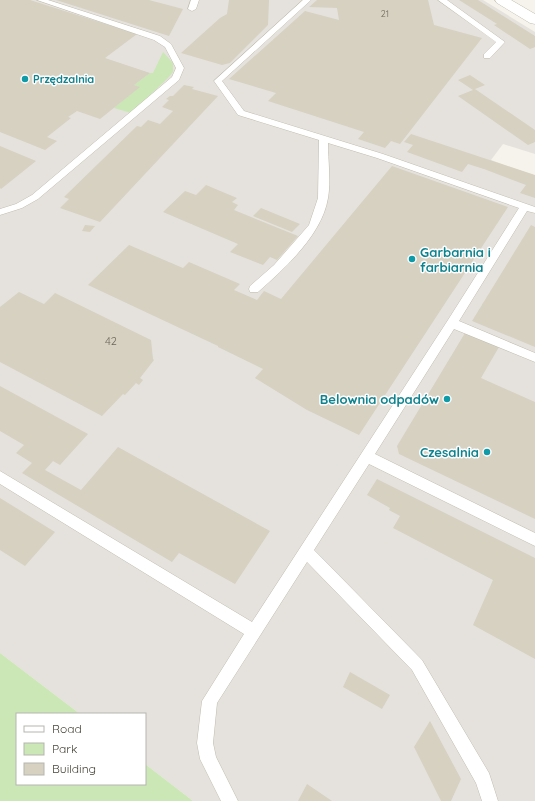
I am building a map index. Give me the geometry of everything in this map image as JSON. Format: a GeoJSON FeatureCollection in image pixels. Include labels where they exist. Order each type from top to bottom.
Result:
{"type":"FeatureCollection","features":[{"type":"Feature","properties":{"kind":"street"},"geometry":{"type":"LineString","coordinates":[[502,0],[535,20]]}},
{"type":"Feature","properties":{"kind":"lane"},"geometry":{"type":"LineString","coordinates":[[0,212],[19,206],[35,197],[176,78],[180,68],[168,46],[157,38],[41,0]]}},
{"type":"Feature","properties":{"kind":"lane"},"geometry":{"type":"LineString","coordinates":[[192,9],[195,0]]}},
{"type":"Feature","properties":{"kind":"lane"},"geometry":{"type":"LineString","coordinates":[[230,801],[208,759],[205,744],[210,701],[452,323],[530,208],[380,156],[240,114],[218,81],[307,0]]}},
{"type":"Feature","properties":{"kind":"lane"},"geometry":{"type":"LineString","coordinates":[[442,0],[501,42],[487,56]]}},
{"type":"Feature","properties":{"kind":"lane"},"geometry":{"type":"LineString","coordinates":[[254,289],[278,268],[314,226],[323,198],[324,139]]}},
{"type":"Feature","properties":{"kind":"lane"},"geometry":{"type":"LineString","coordinates":[[452,323],[535,358]]}},
{"type":"Feature","properties":{"kind":"lane"},"geometry":{"type":"LineString","coordinates":[[366,456],[535,540]]}},
{"type":"Feature","properties":{"kind":"lane"},"geometry":{"type":"LineString","coordinates":[[0,477],[254,632]]}},
{"type":"Feature","properties":{"kind":"lane"},"geometry":{"type":"LineString","coordinates":[[306,551],[417,665],[482,779],[490,801]]}},
{"type":"Feature","properties":{"kind":"shaded area"},"geometry":{"type":"Polygon","coordinates":[[[0,0],[483,0],[535,32],[535,154],[503,144],[491,160],[535,176],[535,801],[193,801],[146,765],[146,713],[79,713],[0,653],[0,0]]]}},
{"type":"Feature","properties":{"kind":"green space"},"geometry":{"type":"Polygon","coordinates":[[[163,52],[173,63],[173,72],[167,79],[131,113],[114,108],[139,87],[134,85],[150,73],[153,73],[163,52]]]}},
{"type":"Feature","properties":{"kind":"green space"},"geometry":{"type":"Polygon","coordinates":[[[0,653],[79,713],[16,713],[16,785],[146,785],[146,765],[193,801],[0,801],[0,653]]]}},
{"type":"Feature","properties":{"kind":"building"},"geometry":{"type":"Polygon","coordinates":[[[0,0],[30,0],[137,34],[105,58],[150,73],[134,85],[140,87],[100,119],[77,111],[68,117],[71,118],[47,137],[57,141],[45,150],[0,132],[0,0]]]}},
{"type":"Feature","properties":{"kind":"building"},"geometry":{"type":"Polygon","coordinates":[[[56,0],[149,0],[183,9],[169,36],[56,0]]]}},
{"type":"Feature","properties":{"kind":"building"},"geometry":{"type":"Polygon","coordinates":[[[229,0],[269,0],[268,25],[230,63],[222,65],[181,53],[220,18],[227,14],[229,0]]]}},
{"type":"Feature","properties":{"kind":"building"},"geometry":{"type":"Polygon","coordinates":[[[317,0],[428,0],[434,25],[482,38],[400,144],[391,141],[385,148],[358,139],[364,132],[268,101],[276,93],[229,79],[305,11],[339,20],[337,8],[309,7],[317,0]]]}},
{"type":"Feature","properties":{"kind":"building"},"geometry":{"type":"Polygon","coordinates":[[[459,0],[478,0],[535,36],[535,47],[530,49],[494,25],[497,24],[459,0]]]}},
{"type":"Feature","properties":{"kind":"building"},"geometry":{"type":"Polygon","coordinates":[[[470,75],[485,85],[475,89],[535,130],[535,142],[528,145],[458,96],[473,90],[458,80],[470,75]]]}},
{"type":"Feature","properties":{"kind":"building"},"geometry":{"type":"Polygon","coordinates":[[[184,85],[194,87],[192,89],[218,96],[100,222],[60,208],[69,199],[64,197],[137,126],[141,127],[148,120],[160,124],[173,111],[162,107],[169,100],[166,99],[173,96],[184,85]]]}},
{"type":"Feature","properties":{"kind":"building"},"geometry":{"type":"Polygon","coordinates":[[[411,134],[535,175],[535,198],[520,193],[526,185],[484,169],[468,164],[462,172],[407,152],[413,145],[404,142],[411,134]]]}},
{"type":"Feature","properties":{"kind":"building"},"geometry":{"type":"Polygon","coordinates":[[[0,146],[36,161],[1,189],[0,188],[0,146]]]}},
{"type":"Feature","properties":{"kind":"building","name":"Garbarnia i farbiarnia"},"geometry":{"type":"Polygon","coordinates":[[[392,166],[508,207],[359,435],[307,410],[255,378],[263,369],[218,346],[88,285],[129,245],[183,268],[189,262],[240,284],[234,290],[257,300],[264,291],[281,299],[392,166]]]}},
{"type":"Feature","properties":{"kind":"building"},"geometry":{"type":"Polygon","coordinates":[[[206,185],[237,198],[232,202],[238,205],[234,210],[298,236],[277,260],[270,257],[263,265],[230,252],[238,244],[163,212],[185,191],[196,195],[206,185]]]}},
{"type":"Feature","properties":{"kind":"building"},"geometry":{"type":"Polygon","coordinates":[[[261,208],[300,224],[292,232],[253,216],[261,208]]]}},
{"type":"Feature","properties":{"kind":"building"},"geometry":{"type":"Polygon","coordinates":[[[85,225],[95,226],[90,232],[82,231],[85,225]]]}},
{"type":"Feature","properties":{"kind":"building"},"geometry":{"type":"Polygon","coordinates":[[[531,225],[535,227],[535,347],[472,321],[531,225]]]}},
{"type":"Feature","properties":{"kind":"building"},"geometry":{"type":"Polygon","coordinates":[[[19,292],[44,304],[55,293],[151,340],[154,360],[140,378],[143,380],[139,385],[136,383],[125,395],[123,394],[102,416],[0,362],[0,307],[19,292]]]}},
{"type":"Feature","properties":{"kind":"building","name":"Czesalnia"},"geometry":{"type":"Polygon","coordinates":[[[465,333],[499,347],[481,378],[535,402],[535,519],[399,454],[397,446],[465,333]]]}},
{"type":"Feature","properties":{"kind":"building"},"geometry":{"type":"Polygon","coordinates":[[[0,386],[88,434],[60,465],[53,461],[45,470],[81,490],[118,447],[270,531],[235,584],[179,553],[172,562],[22,473],[32,463],[16,453],[24,445],[0,431],[0,386]]]}},
{"type":"Feature","properties":{"kind":"building"},"geometry":{"type":"Polygon","coordinates":[[[377,479],[535,558],[535,659],[473,625],[493,580],[393,528],[400,516],[389,510],[390,508],[367,495],[377,479]]]}},
{"type":"Feature","properties":{"kind":"building"},"geometry":{"type":"Polygon","coordinates":[[[0,498],[55,532],[25,566],[0,550],[0,498]]]}},
{"type":"Feature","properties":{"kind":"building"},"geometry":{"type":"Polygon","coordinates":[[[350,672],[390,695],[382,709],[343,687],[350,672]]]}},
{"type":"Feature","properties":{"kind":"building"},"geometry":{"type":"Polygon","coordinates":[[[430,721],[461,779],[451,801],[441,801],[414,747],[430,721]]]}},
{"type":"Feature","properties":{"kind":"building"},"geometry":{"type":"Polygon","coordinates":[[[307,784],[332,801],[298,801],[307,784]]]}},
{"type":"Feature","properties":{"kind":"place","name":"Przędzalnia"},"geometry":{"type":"Point","coordinates":[25,79]}},
{"type":"Feature","properties":{"kind":"place","name":"Garbarnia i farbiarnia"},"geometry":{"type":"Point","coordinates":[412,259]}},
{"type":"Feature","properties":{"kind":"place","name":"Belownia odpadów"},"geometry":{"type":"Point","coordinates":[447,399]}},
{"type":"Feature","properties":{"kind":"place","name":"Czesalnia"},"geometry":{"type":"Point","coordinates":[487,452]}}]}
